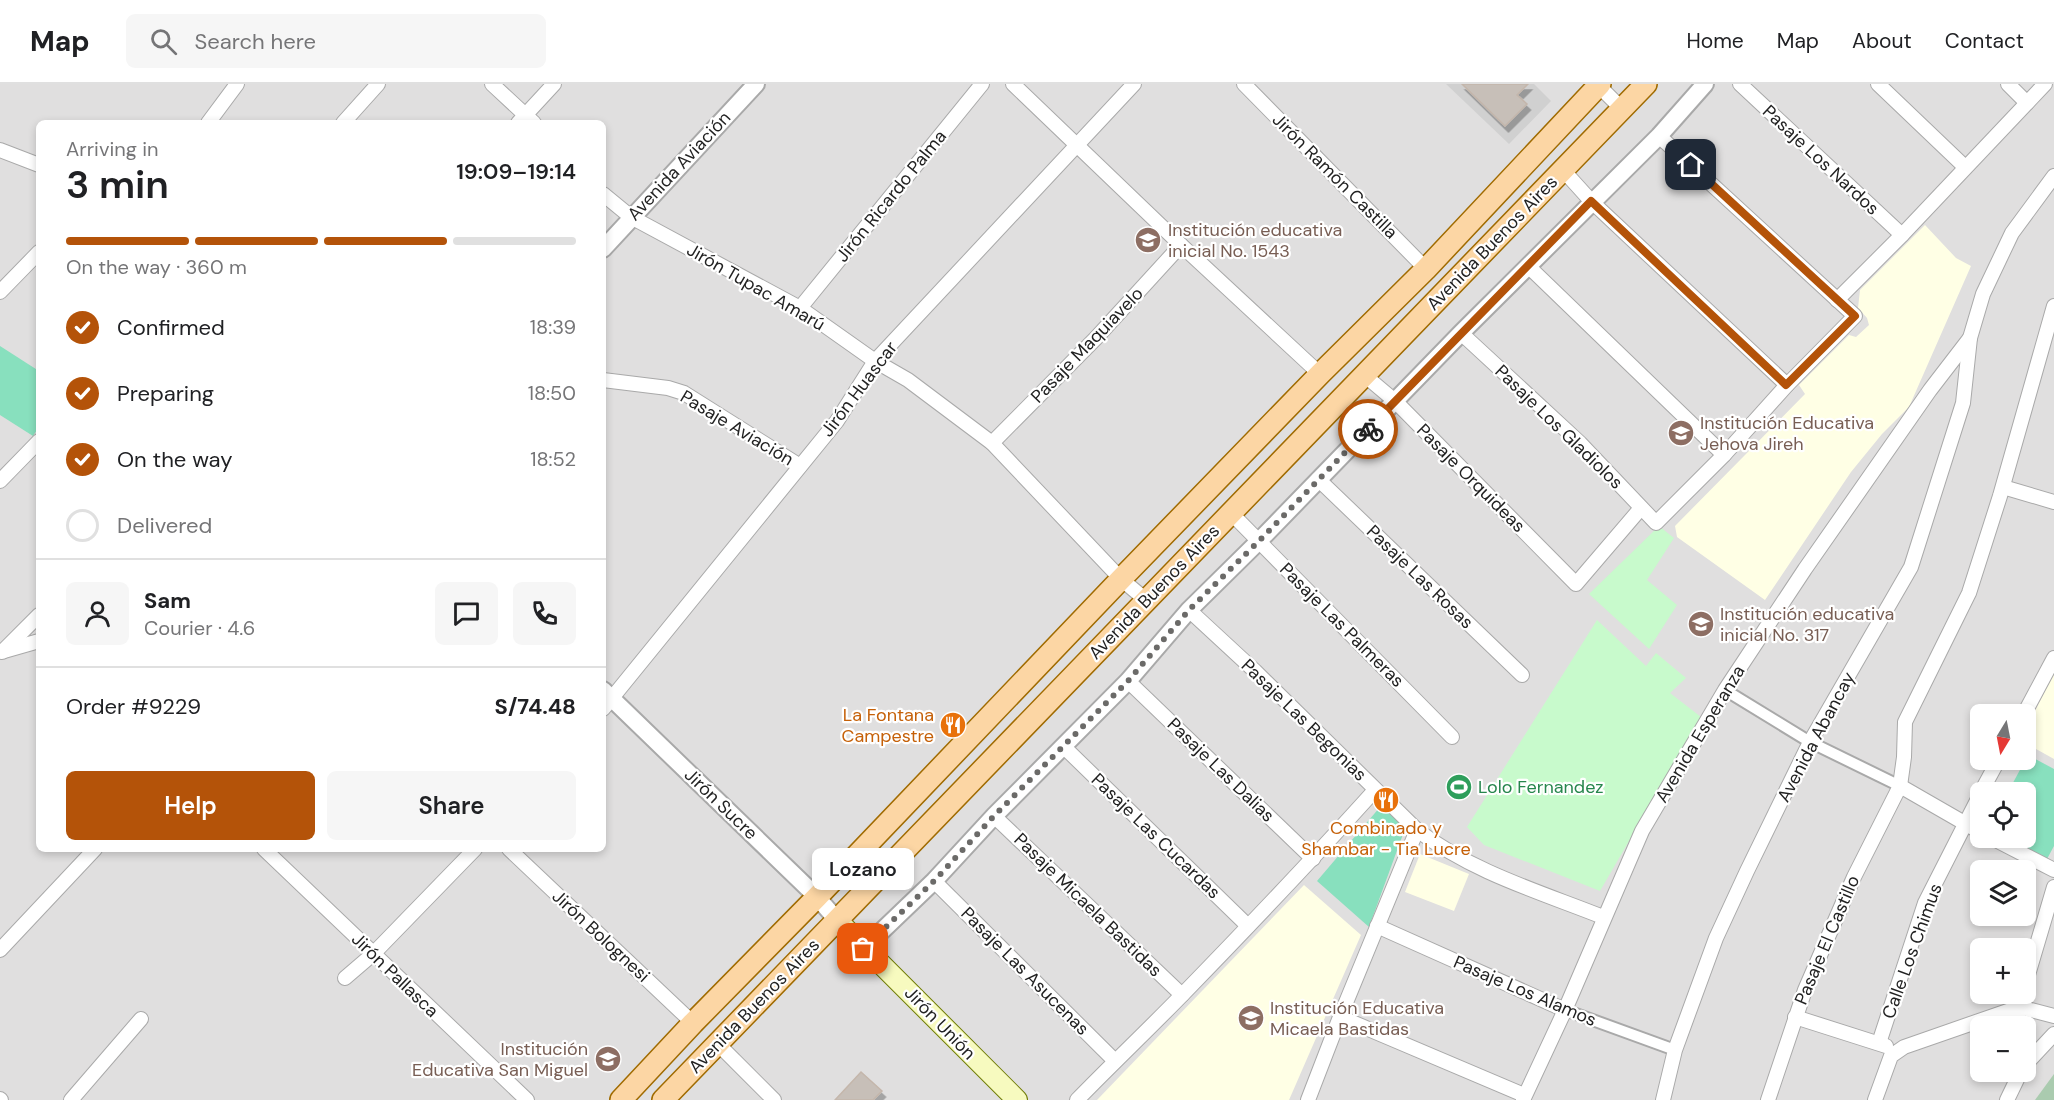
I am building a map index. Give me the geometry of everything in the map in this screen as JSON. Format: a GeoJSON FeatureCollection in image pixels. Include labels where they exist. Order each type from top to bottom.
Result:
{"type":"FeatureCollection","features":[{"type":"Feature","properties":{"kind":"main road","name":"Avenida Buenos Aires"},"geometry":{"type":"LineString","coordinates":[[663,1100],[1646,84]]}},
{"type":"Feature","properties":{"kind":"main road","name":"Avenida Buenos Aires"},"geometry":{"type":"LineString","coordinates":[[621,1100],[1121,579],[1426,268],[1598,85]]}},
{"type":"Feature","properties":{"kind":"main road","name":"Jirón Unión"},"geometry":{"type":"LineString","coordinates":[[837,921],[863,949],[890,972],[1008,1097]]}},
{"type":"Feature","properties":{"kind":"street"},"geometry":{"type":"LineString","coordinates":[[210,120],[237,84]]}},
{"type":"Feature","properties":{"kind":"street"},"geometry":{"type":"LineString","coordinates":[[346,120],[378,84]]}},
{"type":"Feature","properties":{"kind":"street"},"geometry":{"type":"LineString","coordinates":[[492,84],[526,120],[554,84]]}},
{"type":"Feature","properties":{"kind":"street","name":"Avenida Aviación"},"geometry":{"type":"LineString","coordinates":[[606,246],[756,84]]}},
{"type":"Feature","properties":{"kind":"street","name":"Jirón Ricardo Palma"},"geometry":{"type":"LineString","coordinates":[[800,308],[982,84]]}},
{"type":"Feature","properties":{"kind":"street"},"geometry":{"type":"LineString","coordinates":[[1013,84],[1320,374]]}},
{"type":"Feature","properties":{"kind":"street","name":"Jirón Huascar"},"geometry":{"type":"LineString","coordinates":[[606,699],[690,601],[837,421],[875,361],[1134,84]]}},
{"type":"Feature","properties":{"kind":"street","name":"Jirón Ramón Castilla"},"geometry":{"type":"LineString","coordinates":[[1244,84],[1426,268]]}},
{"type":"Feature","properties":{"kind":"street"},"geometry":{"type":"LineString","coordinates":[[863,949],[934,881],[994,816],[1128,681],[1189,610],[1591,201],[1659,136],[1705,84]]}},
{"type":"Feature","properties":{"kind":"street","name":"Pasaje Los Nardos"},"geometry":{"type":"LineString","coordinates":[[1740,84],[1902,235]]}},
{"type":"Feature","properties":{"kind":"street"},"geometry":{"type":"LineString","coordinates":[[1878,84],[1965,167]]}},
{"type":"Feature","properties":{"kind":"street"},"geometry":{"type":"LineString","coordinates":[[2008,84],[2027,103]]}},
{"type":"Feature","properties":{"kind":"street"},"geometry":{"type":"LineString","coordinates":[[1837,300],[2045,84]]}},
{"type":"Feature","properties":{"kind":"street"},"geometry":{"type":"LineString","coordinates":[[1598,85],[1622,109]]}},
{"type":"Feature","properties":{"kind":"street"},"geometry":{"type":"LineString","coordinates":[[1528,266],[1724,455],[1786,385],[1855,316],[1659,136]]}},
{"type":"Feature","properties":{"kind":"street"},"geometry":{"type":"LineString","coordinates":[[0,150],[36,164]]}},
{"type":"Feature","properties":{"kind":"street"},"geometry":{"type":"LineString","coordinates":[[1563,170],[1591,201],[1786,385]]}},
{"type":"Feature","properties":{"kind":"street"},"geometry":{"type":"LineString","coordinates":[[1970,338],[1983,294],[2012,233],[2054,176]]}},
{"type":"Feature","properties":{"kind":"street","name":"Jirón Tupac Amarú"},"geometry":{"type":"LineString","coordinates":[[606,197],[631,218],[800,308],[875,361],[908,380],[992,443],[1121,579],[1146,600]]}},
{"type":"Feature","properties":{"kind":"street","name":"Pasaje Maquiavelo"},"geometry":{"type":"LineString","coordinates":[[992,443],[1096,338],[1181,245]]}},
{"type":"Feature","properties":{"kind":"street"},"geometry":{"type":"LineString","coordinates":[[0,292],[36,255]]}},
{"type":"Feature","properties":{"kind":"street","name":"Pasaje El Castillo"},"geometry":{"type":"LineString","coordinates":[[1768,1100],[1795,1017],[1854,877],[1900,786],[1905,722],[1969,593],[2003,487],[2054,306]]}},
{"type":"Feature","properties":{"kind":"street","name":"Pasaje Los Gladiolos"},"geometry":{"type":"LineString","coordinates":[[1461,333],[1580,443],[1656,523],[1724,455]]}},
{"type":"Feature","properties":{"kind":"street","name":"Avenida Esperanza"},"geometry":{"type":"LineString","coordinates":[[1523,1098],[1565,1010],[1603,917],[1642,831],[1725,690],[1805,568],[1889,447],[1970,338]]}},
{"type":"Feature","properties":{"kind":"street","name":"Avenida Abancay"},"geometry":{"type":"LineString","coordinates":[[1663,1100],[1675,1050],[1716,938],[1810,742],[1911,567],[1963,403],[1970,338]]}},
{"type":"Feature","properties":{"kind":"street","name":"Pasaje Orquideas"},"geometry":{"type":"LineString","coordinates":[[1363,374],[1395,401],[1576,584],[1641,508]]}},
{"type":"Feature","properties":{"kind":"street","name":"Pasaje Aviación"},"geometry":{"type":"LineString","coordinates":[[606,380],[668,388],[684,393],[801,466]]}},
{"type":"Feature","properties":{"kind":"street"},"geometry":{"type":"LineString","coordinates":[[0,481],[36,444]]}},
{"type":"Feature","properties":{"kind":"street","name":"Pasaje Las Rosas"},"geometry":{"type":"LineString","coordinates":[[1318,479],[1522,675]]}},
{"type":"Feature","properties":{"kind":"street"},"geometry":{"type":"LineString","coordinates":[[2003,487],[2054,502]]}},
{"type":"Feature","properties":{"kind":"street","name":"Pasaje Las Palmeras"},"geometry":{"type":"LineString","coordinates":[[1231,513],[1452,737]]}},
{"type":"Feature","properties":{"kind":"street","name":"Pasaje Las Begonias"},"geometry":{"type":"LineString","coordinates":[[1189,610],[1255,671],[1417,830],[1439,847],[1483,869],[1603,917]]}},
{"type":"Feature","properties":{"kind":"street"},"geometry":{"type":"LineString","coordinates":[[1,652],[36,618]]}},
{"type":"Feature","properties":{"kind":"street"},"geometry":{"type":"LineString","coordinates":[[1,652],[36,642]]}},
{"type":"Feature","properties":{"kind":"street"},"geometry":{"type":"LineString","coordinates":[[2029,704],[2054,658]]}},
{"type":"Feature","properties":{"kind":"street","name":"Pasaje Las Dalias"},"geometry":{"type":"LineString","coordinates":[[1128,681],[1313,859]]}},
{"type":"Feature","properties":{"kind":"street"},"geometry":{"type":"LineString","coordinates":[[1725,690],[1810,742],[1900,786],[1970,827]]}},
{"type":"Feature","properties":{"kind":"street","name":"Jirón Sucre"},"geometry":{"type":"LineString","coordinates":[[606,699],[817,897],[837,921]]}},
{"type":"Feature","properties":{"kind":"street","name":"Pasaje Las Cucardas"},"geometry":{"type":"LineString","coordinates":[[1063,746],[1248,926]]}},
{"type":"Feature","properties":{"kind":"street"},"geometry":{"type":"LineString","coordinates":[[1077,1100],[1313,859],[1375,790]]}},
{"type":"Feature","properties":{"kind":"street","name":"Calle Los Chimus"},"geometry":{"type":"LineString","coordinates":[[1879,1043],[1925,903],[1970,813]]}},
{"type":"Feature","properties":{"kind":"street","name":"Pasaje Micaela Bastidas"},"geometry":{"type":"LineString","coordinates":[[994,816],[1182,995]]}},
{"type":"Feature","properties":{"kind":"street"},"geometry":{"type":"LineString","coordinates":[[1308,1100],[1417,830]]}},
{"type":"Feature","properties":{"kind":"street"},"geometry":{"type":"LineString","coordinates":[[2011,848],[2054,870]]}},
{"type":"Feature","properties":{"kind":"street"},"geometry":{"type":"LineString","coordinates":[[0,950],[92,852]]}},
{"type":"Feature","properties":{"kind":"street","name":"Jirón Pallasca"},"geometry":{"type":"LineString","coordinates":[[267,852],[527,1100]]}},
{"type":"Feature","properties":{"kind":"street"},"geometry":{"type":"LineString","coordinates":[[345,978],[373,954],[472,852]]}},
{"type":"Feature","properties":{"kind":"street","name":"Jirón Bolognesi"},"geometry":{"type":"LineString","coordinates":[[512,852],[693,1023]]}},
{"type":"Feature","properties":{"kind":"street","name":"Pasaje Las Asucenas"},"geometry":{"type":"LineString","coordinates":[[934,881],[1115,1061]]}},
{"type":"Feature","properties":{"kind":"street"},"geometry":{"type":"LineString","coordinates":[[2036,947],[2054,886]]}},
{"type":"Feature","properties":{"kind":"street","name":"Pasaje Los Alamos"},"geometry":{"type":"LineString","coordinates":[[1377,926],[1565,1010],[1675,1050]]}},
{"type":"Feature","properties":{"kind":"street"},"geometry":{"type":"LineString","coordinates":[[1875,1100],[1891,1056],[1896,1051],[2011,1004]]}},
{"type":"Feature","properties":{"kind":"street"},"geometry":{"type":"LineString","coordinates":[[2029,1004],[2054,1016]]}},
{"type":"Feature","properties":{"kind":"street"},"geometry":{"type":"LineString","coordinates":[[1340,1017],[1523,1098]]}},
{"type":"Feature","properties":{"kind":"street"},"geometry":{"type":"LineString","coordinates":[[1795,1017],[1879,1043],[1896,1051]]}},
{"type":"Feature","properties":{"kind":"street"},"geometry":{"type":"LineString","coordinates":[[71,1100],[141,1019]]}},
{"type":"Feature","properties":{"kind":"street"},"geometry":{"type":"LineString","coordinates":[[2036,1053],[2054,1034]]}},
{"type":"Feature","properties":{"kind":"street"},"geometry":{"type":"LineString","coordinates":[[717,1043],[774,1100]]}},
{"type":"Feature","properties":{"kind":"street"},"geometry":{"type":"LineString","coordinates":[[2007,1100],[2015,1082]]}},
{"type":"Feature","properties":{"kind":"shaded area"},"geometry":{"type":"Polygon","coordinates":[[[0,84],[2054,84],[2054,1100],[0,1100],[0,84]]]}},
{"type":"Feature","properties":{"kind":"shaded area"},"geometry":{"type":"Polygon","coordinates":[[[1446,84],[1534,84],[1551,101],[1509,144],[1446,84]]]}},
{"type":"Feature","properties":{"kind":"shaded area"},"geometry":{"type":"Polygon","coordinates":[[[1925,225],[1956,258],[1971,266],[1909,407],[1882,434],[1851,472],[1765,600],[1677,537],[1675,526],[1805,394],[1799,385],[1849,335],[1856,337],[1869,325],[1867,318],[1858,308],[1860,290],[1925,225]]]}},
{"type":"Feature","properties":{"kind":"shaded area"},"geometry":{"type":"Polygon","coordinates":[[[2054,673],[2054,759],[2036,749],[2036,709],[2054,673]]]}},
{"type":"Feature","properties":{"kind":"shaded area"},"geometry":{"type":"Polygon","coordinates":[[[1420,854],[1469,874],[1454,911],[1405,892],[1420,854]]]}},
{"type":"Feature","properties":{"kind":"shaded area","name":"Institución Educativa Micaela Bastidas"},"geometry":{"type":"Polygon","coordinates":[[[1304,885],[1361,935],[1289,1100],[1097,1100],[1304,885]]]}},
{"type":"Feature","properties":{"kind":"shaded area"},"geometry":{"type":"Polygon","coordinates":[[[2054,1074],[2054,1100],[2035,1100],[2054,1074]]]}},
{"type":"Feature","properties":{"kind":"green space"},"geometry":{"type":"Polygon","coordinates":[[[0,346],[36,369],[36,432],[33,436],[0,415],[0,346]]]}},
{"type":"Feature","properties":{"kind":"green space"},"geometry":{"type":"Polygon","coordinates":[[[1659,526],[1674,538],[1647,580],[1677,605],[1649,649],[1589,594],[1659,526]]]}},
{"type":"Feature","properties":{"kind":"green space"},"geometry":{"type":"Polygon","coordinates":[[[1597,620],[1646,666],[1656,653],[1686,678],[1670,693],[1701,717],[1600,891],[1484,845],[1467,827],[1597,620]]]}},
{"type":"Feature","properties":{"kind":"green space"},"geometry":{"type":"Polygon","coordinates":[[[2036,759],[2054,769],[2054,846],[2047,859],[2027,848],[2036,848],[2036,782],[2013,782],[2020,770],[2036,770],[2036,759]]]}},
{"type":"Feature","properties":{"kind":"green space"},"geometry":{"type":"Polygon","coordinates":[[[1386,800],[1406,826],[1369,927],[1317,881],[1386,800]]]}},
{"type":"Feature","properties":{"kind":"building"},"geometry":{"type":"Polygon","coordinates":[[[1462,84],[1528,84],[1517,95],[1527,104],[1505,126],[1462,84]]]}},
{"type":"Feature","properties":{"kind":"building"},"geometry":{"type":"Polygon","coordinates":[[[861,1072],[882,1091],[873,1100],[835,1100],[861,1072]]]}},
{"type":"Feature","properties":{"kind":"way so far"},"geometry":{"type":"LineString","coordinates":[[863,949],[934,881],[994,816],[1128,681],[1189,610],[1368,429]]}},
{"type":"Feature","properties":{"kind":"place","name":"Institución educativa inicial No. 1543"},"geometry":{"type":"Point","coordinates":[1148,240]}},
{"type":"Feature","properties":{"kind":"place","name":"Institución Educativa Jehova Jireh"},"geometry":{"type":"Point","coordinates":[1681,433]}},
{"type":"Feature","properties":{"kind":"place","name":"Institución educativa inicial No. 317"},"geometry":{"type":"Point","coordinates":[1701,624]}},
{"type":"Feature","properties":{"kind":"place","name":"La Fontana Campestre"},"geometry":{"type":"Point","coordinates":[953,725]}},
{"type":"Feature","properties":{"kind":"place","name":"Lolo Fernandez"},"geometry":{"type":"Point","coordinates":[1459,787]}},
{"type":"Feature","properties":{"kind":"place","name":"Combinado y Shambar - Tia Lucre"},"geometry":{"type":"Point","coordinates":[1386,800]}},
{"type":"Feature","properties":{"kind":"place","name":"Lozano"},"geometry":{"type":"Point","coordinates":[863,949]}},
{"type":"Feature","properties":{"kind":"place","name":"Institución Educativa Micaela Bastidas"},"geometry":{"type":"Point","coordinates":[1251,1018]}},
{"type":"Feature","properties":{"kind":"place","name":"Institución Educativa San Miguel"},"geometry":{"type":"Point","coordinates":[608,1059]}},
{"type":"Feature","properties":{"kind":"route"},"geometry":{"type":"LineString","coordinates":[[1368,429],[1591,201],[1786,385],[1855,316],[1691,165]]}}]}
